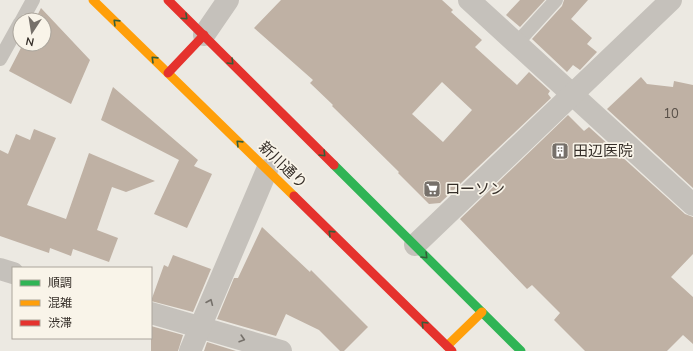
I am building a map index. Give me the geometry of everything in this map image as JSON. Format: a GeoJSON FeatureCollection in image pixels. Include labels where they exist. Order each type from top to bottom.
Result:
{"type":"FeatureCollection","features":[{"type":"Feature","properties":{"kind":"main road","name":"新川通り"},"geometry":{"type":"LineString","coordinates":[[93,0],[447,349]]}},
{"type":"Feature","properties":{"kind":"main road"},"geometry":{"type":"LineString","coordinates":[[168,0],[521,351]]}},
{"type":"Feature","properties":{"kind":"main road"},"geometry":{"type":"LineString","coordinates":[[168,73],[204,35]]}},
{"type":"Feature","properties":{"kind":"main road"},"geometry":{"type":"LineString","coordinates":[[447,349],[482,312]]}},
{"type":"Feature","properties":{"kind":"street"},"geometry":{"type":"LineString","coordinates":[[204,35],[228,0]]}},
{"type":"Feature","properties":{"kind":"street"},"geometry":{"type":"LineString","coordinates":[[469,0],[693,205]]}},
{"type":"Feature","properties":{"kind":"street"},"geometry":{"type":"LineString","coordinates":[[415,245],[671,0]]}},
{"type":"Feature","properties":{"kind":"street"},"geometry":{"type":"LineString","coordinates":[[190,351],[267,170]]}},
{"type":"Feature","properties":{"kind":"street"},"geometry":{"type":"LineString","coordinates":[[0,270],[12,273]]}},
{"type":"Feature","properties":{"kind":"street"},"geometry":{"type":"LineString","coordinates":[[152,313],[281,351]]}},
{"type":"Feature","properties":{"kind":"lane"},"geometry":{"type":"LineString","coordinates":[[26,12],[33,0]]}},
{"type":"Feature","properties":{"kind":"lane"},"geometry":{"type":"LineString","coordinates":[[516,43],[556,0]]}},
{"type":"Feature","properties":{"kind":"lane"},"geometry":{"type":"LineString","coordinates":[[0,59],[12,37]]}},
{"type":"Feature","properties":{"kind":"building"},"geometry":{"type":"Polygon","coordinates":[[[281,0],[442,0],[453,10],[451,12],[482,40],[475,47],[517,85],[529,72],[550,91],[548,94],[551,98],[440,203],[429,204],[310,83],[313,80],[254,28],[281,0]],[[442,82],[412,114],[443,142],[472,110],[442,82]]]}},
{"type":"Feature","properties":{"kind":"building"},"geometry":{"type":"Polygon","coordinates":[[[520,0],[545,0],[520,27],[506,15],[520,0]]]}},
{"type":"Feature","properties":{"kind":"building"},"geometry":{"type":"Polygon","coordinates":[[[564,0],[588,0],[571,19],[592,38],[587,44],[597,52],[580,70],[573,65],[567,72],[532,39],[562,6],[564,0]]]}},
{"type":"Feature","properties":{"kind":"building"},"geometry":{"type":"Polygon","coordinates":[[[41,8],[45,12],[39,12],[41,8]]]}},
{"type":"Feature","properties":{"kind":"building"},"geometry":{"type":"Polygon","coordinates":[[[52,20],[90,60],[71,104],[9,71],[19,52],[52,52],[52,20]]]}},
{"type":"Feature","properties":{"kind":"building"},"geometry":{"type":"Polygon","coordinates":[[[641,77],[647,84],[673,87],[674,81],[693,85],[693,188],[607,109],[641,77]]]}},
{"type":"Feature","properties":{"kind":"building"},"geometry":{"type":"Polygon","coordinates":[[[113,87],[198,160],[194,166],[212,174],[187,228],[154,214],[179,160],[101,120],[113,87]]]}},
{"type":"Feature","properties":{"kind":"building"},"geometry":{"type":"Polygon","coordinates":[[[568,115],[584,131],[589,127],[685,214],[693,217],[693,254],[671,277],[693,297],[693,344],[683,335],[667,351],[585,351],[554,320],[560,313],[532,285],[527,289],[460,219],[568,115]]]}},
{"type":"Feature","properties":{"kind":"building"},"geometry":{"type":"Polygon","coordinates":[[[34,129],[56,138],[27,205],[66,219],[89,153],[155,181],[126,192],[112,187],[97,230],[118,238],[109,262],[73,249],[71,256],[50,248],[49,253],[0,236],[0,150],[8,154],[16,134],[30,140],[34,129]]]}},
{"type":"Feature","properties":{"kind":"building"},"geometry":{"type":"Polygon","coordinates":[[[262,227],[310,272],[311,270],[368,327],[344,351],[340,351],[319,330],[286,314],[276,336],[217,319],[234,278],[238,278],[262,227]]]}},
{"type":"Feature","properties":{"kind":"building"},"geometry":{"type":"Polygon","coordinates":[[[173,255],[211,269],[193,312],[152,301],[164,265],[168,267],[173,255]]]}},
{"type":"Feature","properties":{"kind":"building"},"geometry":{"type":"Polygon","coordinates":[[[152,326],[183,335],[178,351],[151,351],[152,326]]]}},
{"type":"Feature","properties":{"kind":"building"},"geometry":{"type":"Polygon","coordinates":[[[207,342],[236,351],[204,351],[207,342]]]}},
{"type":"Feature","properties":{"kind":"traffic: fast"},"geometry":{"type":"LineString","coordinates":[[334,165],[521,351]]}},
{"type":"Feature","properties":{"kind":"traffic: slow"},"geometry":{"type":"LineString","coordinates":[[93,0],[294,196]]}},
{"type":"Feature","properties":{"kind":"traffic: slow"},"geometry":{"type":"LineString","coordinates":[[447,346],[482,312]]}},
{"type":"Feature","properties":{"kind":"traffic: jam"},"geometry":{"type":"LineString","coordinates":[[168,0],[334,165]]}},
{"type":"Feature","properties":{"kind":"traffic: jam"},"geometry":{"type":"LineString","coordinates":[[168,73],[204,35]]}},
{"type":"Feature","properties":{"kind":"traffic: jam"},"geometry":{"type":"LineString","coordinates":[[294,196],[452,351]]}},
{"type":"Feature","properties":{"kind":"place","name":"田辺医院"},"geometry":{"type":"Point","coordinates":[560,151]}},
{"type":"Feature","properties":{"kind":"place","name":"ローソン"},"geometry":{"type":"Point","coordinates":[432,189]}}]}
